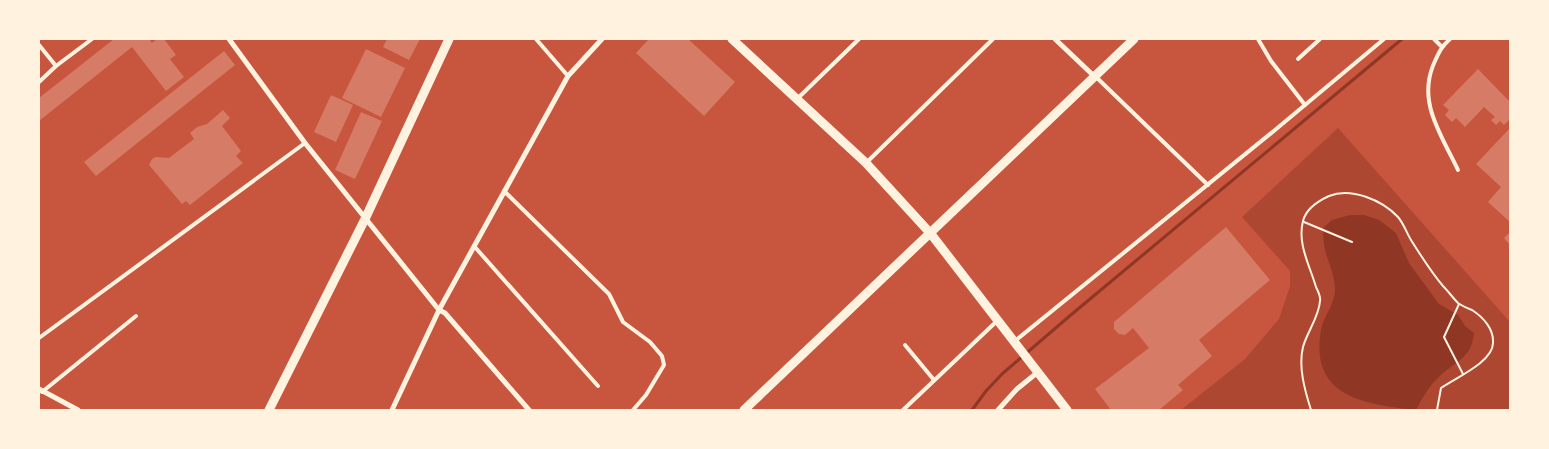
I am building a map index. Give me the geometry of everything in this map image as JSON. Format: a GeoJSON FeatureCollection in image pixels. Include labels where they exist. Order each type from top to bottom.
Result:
{"type":"FeatureCollection","features":[{"type":"Feature","properties":{"kind":"street"},"geometry":{"type":"LineString","coordinates":[[229,39],[304,143],[365,219],[439,310],[445,313],[530,410]]}},
{"type":"Feature","properties":{"kind":"street"},"geometry":{"type":"LineString","coordinates":[[269,410],[365,219],[449,39]]}},
{"type":"Feature","properties":{"kind":"street"},"geometry":{"type":"LineString","coordinates":[[392,410],[439,310],[568,76],[602,39]]}},
{"type":"Feature","properties":{"kind":"street"},"geometry":{"type":"LineString","coordinates":[[732,39],[798,98],[866,163],[931,234],[1067,410]]}},
{"type":"Feature","properties":{"kind":"street"},"geometry":{"type":"LineString","coordinates":[[1055,39],[1095,76]]}},
{"type":"Feature","properties":{"kind":"street"},"geometry":{"type":"LineString","coordinates":[[744,410],[1134,39]]}},
{"type":"Feature","properties":{"kind":"street"},"geometry":{"type":"LineString","coordinates":[[998,410],[1036,370]]}},
{"type":"Feature","properties":{"kind":"street"},"geometry":{"type":"LineString","coordinates":[[40,390],[78,410]]}},
{"type":"Feature","properties":{"kind":"lane"},"geometry":{"type":"LineString","coordinates":[[39,82],[56,66],[92,39]]}},
{"type":"Feature","properties":{"kind":"lane"},"geometry":{"type":"LineString","coordinates":[[536,39],[568,76]]}},
{"type":"Feature","properties":{"kind":"lane"},"geometry":{"type":"LineString","coordinates":[[798,98],[859,39]]}},
{"type":"Feature","properties":{"kind":"lane"},"geometry":{"type":"LineString","coordinates":[[866,163],[993,39]]}},
{"type":"Feature","properties":{"kind":"lane"},"geometry":{"type":"LineString","coordinates":[[1258,39],[1271,61],[1305,105]]}},
{"type":"Feature","properties":{"kind":"lane"},"geometry":{"type":"LineString","coordinates":[[1298,59],[1320,39]]}},
{"type":"Feature","properties":{"kind":"lane"},"geometry":{"type":"LineString","coordinates":[[1017,344],[1384,39]]}},
{"type":"Feature","properties":{"kind":"lane"},"geometry":{"type":"LineString","coordinates":[[1434,39],[1441,46]]}},
{"type":"Feature","properties":{"kind":"lane"},"geometry":{"type":"LineString","coordinates":[[1450,39],[1441,46],[1429,74],[1427,91],[1431,113],[1458,170]]}},
{"type":"Feature","properties":{"kind":"lane"},"geometry":{"type":"LineString","coordinates":[[39,45],[56,66]]}},
{"type":"Feature","properties":{"kind":"lane"},"geometry":{"type":"LineString","coordinates":[[1095,76],[1208,185]]}},
{"type":"Feature","properties":{"kind":"lane"},"geometry":{"type":"LineString","coordinates":[[39,338],[304,143]]}},
{"type":"Feature","properties":{"kind":"lane"},"geometry":{"type":"LineString","coordinates":[[504,191],[609,294],[623,322],[650,342],[662,356],[664,365],[646,395],[633,410]]}},
{"type":"Feature","properties":{"kind":"lane"},"geometry":{"type":"LineString","coordinates":[[474,246],[598,386]]}},
{"type":"Feature","properties":{"kind":"lane"},"geometry":{"type":"LineString","coordinates":[[40,390],[136,316]]}},
{"type":"Feature","properties":{"kind":"lane"},"geometry":{"type":"LineString","coordinates":[[902,410],[998,320]]}},
{"type":"Feature","properties":{"kind":"lane"},"geometry":{"type":"LineString","coordinates":[[905,345],[934,380]]}},
{"type":"Feature","properties":{"kind":"path"},"geometry":{"type":"LineString","coordinates":[[1311,410],[1302,374],[1303,348],[1320,300],[1311,268],[1304,252],[1301,235],[1303,221],[1308,210],[1320,201],[1330,195],[1346,192],[1373,200],[1398,217],[1425,264],[1459,304],[1473,311],[1486,322],[1491,330],[1494,344],[1489,354],[1478,365],[1440,388],[1436,410]]}},
{"type":"Feature","properties":{"kind":"path"},"geometry":{"type":"LineString","coordinates":[[1303,221],[1352,242]]}},
{"type":"Feature","properties":{"kind":"path"},"geometry":{"type":"LineString","coordinates":[[1459,304],[1444,337],[1463,374]]}},
{"type":"Feature","properties":{"kind":"shaded area"},"geometry":{"type":"Polygon","coordinates":[[[1338,128],[1510,322],[1510,410],[1181,410],[1245,359],[1279,319],[1290,286],[1290,271],[1242,217],[1338,128]]]}},
{"type":"Feature","properties":{"kind":"shaded area"},"geometry":{"type":"Polygon","coordinates":[[[1350,215],[1364,215],[1379,220],[1396,233],[1409,263],[1439,304],[1458,315],[1465,326],[1474,333],[1470,349],[1462,359],[1435,381],[1416,410],[1378,405],[1361,400],[1345,393],[1333,384],[1324,370],[1320,353],[1321,330],[1335,290],[1333,274],[1324,244],[1324,227],[1332,220],[1350,215]]]}},
{"type":"Feature","properties":{"kind":"building"},"geometry":{"type":"Polygon","coordinates":[[[114,39],[149,39],[152,43],[157,39],[164,39],[176,55],[170,59],[184,77],[166,91],[132,47],[39,121],[39,98],[114,39]]]}},
{"type":"Feature","properties":{"kind":"building"},"geometry":{"type":"Polygon","coordinates":[[[387,39],[420,39],[409,60],[383,47],[387,39]]]}},
{"type":"Feature","properties":{"kind":"building"},"geometry":{"type":"Polygon","coordinates":[[[649,39],[688,39],[735,82],[704,116],[636,53],[649,39]]]}},
{"type":"Feature","properties":{"kind":"building"},"geometry":{"type":"Polygon","coordinates":[[[366,49],[405,68],[381,117],[342,98],[366,49]]]}},
{"type":"Feature","properties":{"kind":"building"},"geometry":{"type":"Polygon","coordinates":[[[224,51],[235,65],[96,176],[84,162],[224,51]]]}},
{"type":"Feature","properties":{"kind":"building"},"geometry":{"type":"Polygon","coordinates":[[[1478,69],[1510,102],[1510,119],[1504,125],[1500,121],[1496,125],[1491,120],[1495,117],[1484,107],[1465,127],[1456,118],[1452,122],[1445,115],[1449,110],[1443,105],[1478,69]]]}},
{"type":"Feature","properties":{"kind":"building"},"geometry":{"type":"Polygon","coordinates":[[[331,95],[353,105],[336,142],[314,132],[331,95]]]}},
{"type":"Feature","properties":{"kind":"building"},"geometry":{"type":"Polygon","coordinates":[[[223,110],[230,118],[222,126],[241,151],[236,156],[243,163],[190,205],[186,201],[182,204],[149,165],[152,159],[156,157],[169,158],[194,139],[190,133],[197,127],[207,124],[223,110]]]}},
{"type":"Feature","properties":{"kind":"building"},"geometry":{"type":"Polygon","coordinates":[[[361,112],[382,121],[355,179],[335,170],[361,112]]]}},
{"type":"Feature","properties":{"kind":"building"},"geometry":{"type":"Polygon","coordinates":[[[1510,128],[1510,222],[1488,202],[1501,187],[1476,164],[1510,128]]]}},
{"type":"Feature","properties":{"kind":"building"},"geometry":{"type":"Polygon","coordinates":[[[1226,227],[1270,280],[1199,340],[1212,356],[1178,385],[1183,390],[1159,410],[1111,410],[1095,389],[1149,348],[1133,328],[1125,335],[1119,334],[1114,329],[1114,322],[1226,227]]]}},
{"type":"Feature","properties":{"kind":"building"},"geometry":{"type":"Polygon","coordinates":[[[1510,232],[1510,245],[1504,238],[1510,232]]]}},
{"type":"Feature","properties":{"kind":"waterway"},"geometry":{"type":"LineString","coordinates":[[972,410],[1002,374],[1402,39]]}}]}
